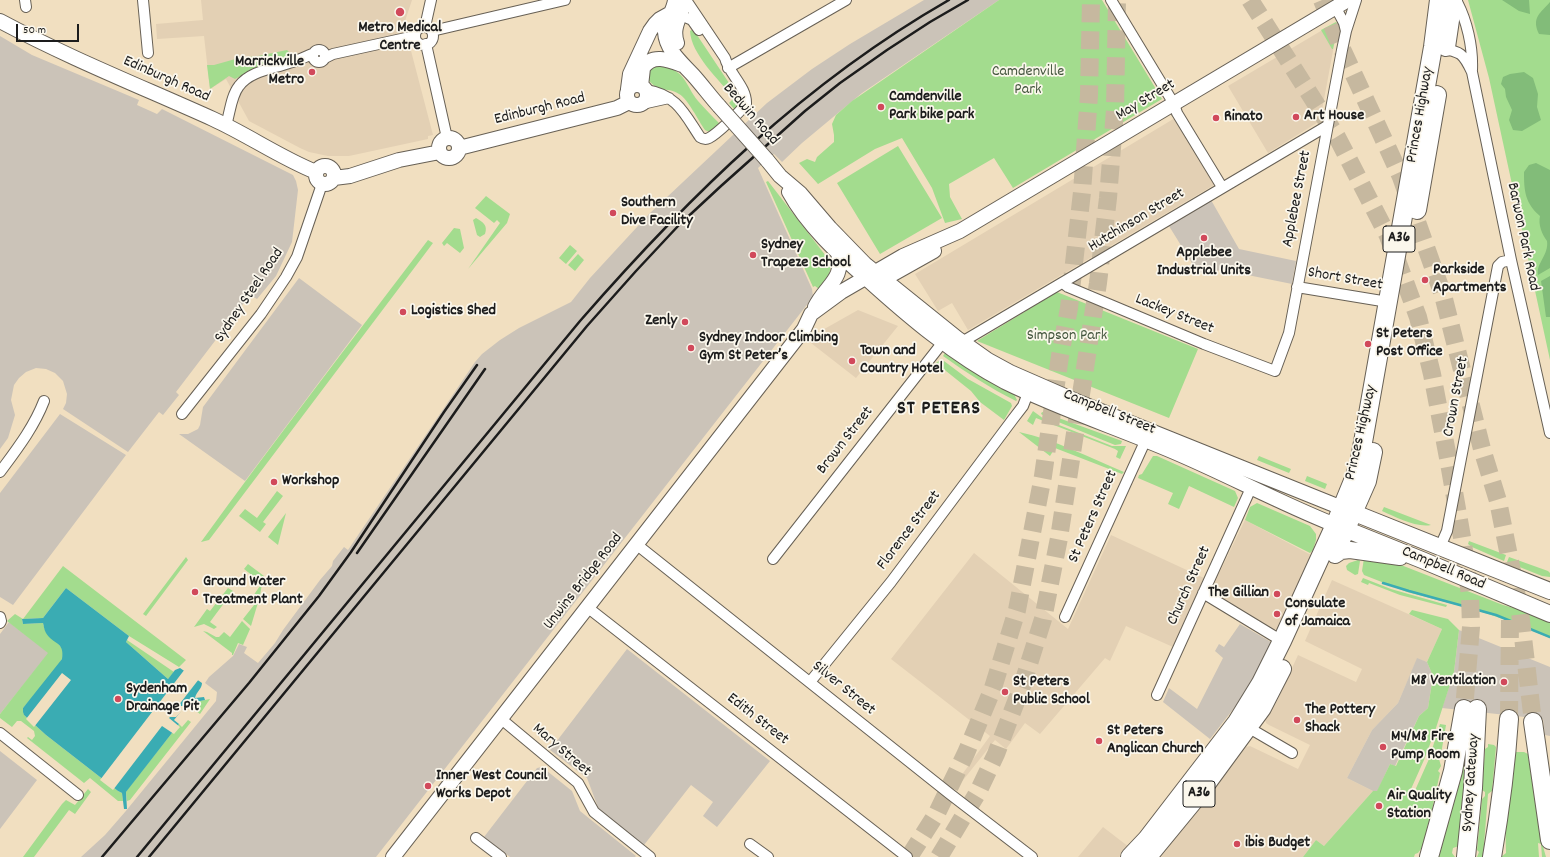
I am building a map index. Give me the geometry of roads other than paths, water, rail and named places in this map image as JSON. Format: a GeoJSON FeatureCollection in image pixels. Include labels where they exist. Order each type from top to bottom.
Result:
{"type":"FeatureCollection","features":[{"type":"Feature","properties":{"kind":"highway","name":"Princes Highway"},"geometry":{"type":"LineString","coordinates":[[1147,857],[1196,798],[1242,724],[1348,510],[1367,481],[1445,49],[1440,0]]}},
{"type":"Feature","properties":{"kind":"highway","name":"Princes Highway"},"geometry":{"type":"LineString","coordinates":[[1348,510],[1354,476],[1360,459],[1388,302],[1455,0]]}},
{"type":"Feature","properties":{"kind":"highway","name":"Princes Highway"},"geometry":{"type":"LineString","coordinates":[[1130,857],[1242,724],[1262,708],[1270,694],[1334,555],[1340,527]]}},
{"type":"Feature","properties":{"kind":"highway","name":"Sydney Gateway"},"geometry":{"type":"LineString","coordinates":[[1429,857],[1471,709],[1472,795],[1466,857]]}},
{"type":"Feature","properties":{"kind":"highway","name":"Sydney Gateway"},"geometry":{"type":"LineString","coordinates":[[1492,857],[1506,767],[1509,718]]}},
{"type":"Feature","properties":{"kind":"highway"},"geometry":{"type":"LineString","coordinates":[[1533,722],[1550,840]]}},
{"type":"Feature","properties":{"kind":"main road"},"geometry":{"type":"LineString","coordinates":[[675,0],[673,8],[675,15]]}},
{"type":"Feature","properties":{"kind":"main road"},"geometry":{"type":"LineString","coordinates":[[635,63],[646,50],[658,40],[671,41],[666,26],[675,15],[683,9],[685,0]]}},
{"type":"Feature","properties":{"kind":"main road","name":"May Street"},"geometry":{"type":"LineString","coordinates":[[874,278],[903,256],[960,231],[1348,0]]}},
{"type":"Feature","properties":{"kind":"main road"},"geometry":{"type":"LineString","coordinates":[[637,94],[630,74],[635,63],[655,24],[660,19],[675,15]]}},
{"type":"Feature","properties":{"kind":"main road","name":"Edinburgh Road"},"geometry":{"type":"LineString","coordinates":[[0,21],[34,39],[226,125],[324,178]]}},
{"type":"Feature","properties":{"kind":"main road","name":"Bedwin Road"},"geometry":{"type":"LineString","coordinates":[[671,41],[682,65],[693,75],[767,160],[780,176],[792,198],[808,219],[838,253],[874,278]]}},
{"type":"Feature","properties":{"kind":"main road","name":"Bedwin Road"},"geometry":{"type":"LineString","coordinates":[[671,41],[687,60],[693,75]]}},
{"type":"Feature","properties":{"kind":"main road"},"geometry":{"type":"LineString","coordinates":[[637,94],[643,68],[650,62],[655,59],[663,59],[682,65]]}},
{"type":"Feature","properties":{"kind":"main road","name":"Edinburgh Road"},"geometry":{"type":"LineString","coordinates":[[459,148],[617,108],[637,94]]}},
{"type":"Feature","properties":{"kind":"main road"},"geometry":{"type":"LineString","coordinates":[[447,138],[455,140],[459,148],[457,154],[452,158],[446,158],[440,152],[439,148],[441,142],[447,138]]}},
{"type":"Feature","properties":{"kind":"main road"},"geometry":{"type":"LineString","coordinates":[[324,178],[350,176],[404,159],[440,152]]}},
{"type":"Feature","properties":{"kind":"main road","name":"Bedwin Road"},"geometry":{"type":"LineString","coordinates":[[780,176],[800,193],[874,278]]}},
{"type":"Feature","properties":{"kind":"main road"},"geometry":{"type":"LineString","coordinates":[[811,314],[822,294],[838,275],[841,264],[838,253]]}},
{"type":"Feature","properties":{"kind":"main road","name":"Campbell Street"},"geometry":{"type":"LineString","coordinates":[[874,278],[903,311],[968,360],[1004,381],[1028,392],[1348,510]]}},
{"type":"Feature","properties":{"kind":"main road","name":"Campbell Street"},"geometry":{"type":"LineString","coordinates":[[874,278],[988,360],[1010,372],[1082,403],[1148,435],[1203,465],[1340,527]]}},
{"type":"Feature","properties":{"kind":"main road","name":"Unwins Bridge Road"},"geometry":{"type":"LineString","coordinates":[[393,857],[804,329],[811,314],[830,300],[874,278]]}},
{"type":"Feature","properties":{"kind":"main road","name":"Unwins Bridge Road"},"geometry":{"type":"LineString","coordinates":[[804,329],[874,278]]}},
{"type":"Feature","properties":{"kind":"main road","name":"Campbell Road"},"geometry":{"type":"LineString","coordinates":[[1348,510],[1550,591]]}},
{"type":"Feature","properties":{"kind":"main road","name":"Campbell Road"},"geometry":{"type":"LineString","coordinates":[[1340,527],[1550,614]]}},
{"type":"Feature","properties":{"kind":"main road"},"geometry":{"type":"LineString","coordinates":[[1334,555],[1341,551],[1350,550],[1422,560]]}},
{"type":"Feature","properties":{"kind":"street"},"geometry":{"type":"LineString","coordinates":[[143,0],[148,53]]}},
{"type":"Feature","properties":{"kind":"street"},"geometry":{"type":"LineString","coordinates":[[415,36],[420,44],[426,44],[432,39],[428,29],[431,0]]}},
{"type":"Feature","properties":{"kind":"street"},"geometry":{"type":"LineString","coordinates":[[415,36],[417,31],[565,0]]}},
{"type":"Feature","properties":{"kind":"street"},"geometry":{"type":"LineString","coordinates":[[637,94],[655,91],[673,100],[680,107],[700,137],[706,139],[722,127],[745,105],[746,101],[743,90],[728,67],[725,58],[685,0]]}},
{"type":"Feature","properties":{"kind":"street"},"geometry":{"type":"LineString","coordinates":[[728,67],[846,0]]}},
{"type":"Feature","properties":{"kind":"street","name":"Applebee Street"},"geometry":{"type":"LineString","coordinates":[[1275,371],[1289,333],[1342,50],[1346,31],[1356,0]]}},
{"type":"Feature","properties":{"kind":"street","name":"Barwon Park Road"},"geometry":{"type":"LineString","coordinates":[[1455,0],[1462,11],[1469,38],[1473,55],[1472,72]]}},
{"type":"Feature","properties":{"kind":"street"},"geometry":{"type":"LineString","coordinates":[[1113,1],[1174,104],[1177,113],[1222,187]]}},
{"type":"Feature","properties":{"kind":"street"},"geometry":{"type":"LineString","coordinates":[[1336,8],[1344,23],[1346,31]]}},
{"type":"Feature","properties":{"kind":"street"},"geometry":{"type":"LineString","coordinates":[[675,15],[692,20],[720,61],[728,67]]}},
{"type":"Feature","properties":{"kind":"street"},"geometry":{"type":"LineString","coordinates":[[226,125],[238,87],[245,80],[265,70],[290,63],[297,65],[333,54],[415,36]]}},
{"type":"Feature","properties":{"kind":"street"},"geometry":{"type":"LineString","coordinates":[[1445,49],[1466,46],[1469,38]]}},
{"type":"Feature","properties":{"kind":"street"},"geometry":{"type":"LineString","coordinates":[[426,44],[447,138]]}},
{"type":"Feature","properties":{"kind":"street","name":"Barwon Park Road"},"geometry":{"type":"LineString","coordinates":[[1445,49],[1465,56],[1472,72],[1511,260],[1550,433]]}},
{"type":"Feature","properties":{"kind":"street"},"geometry":{"type":"LineString","coordinates":[[637,94],[669,98]]}},
{"type":"Feature","properties":{"kind":"street","name":"Hutchinson Street"},"geometry":{"type":"LineString","coordinates":[[962,342],[1327,126]]}},
{"type":"Feature","properties":{"kind":"street","name":"Sydney Steel Road"},"geometry":{"type":"LineString","coordinates":[[182,414],[261,314],[286,277],[297,257],[324,178]]}},
{"type":"Feature","properties":{"kind":"street","name":"Crown Street"},"geometry":{"type":"LineString","coordinates":[[1440,548],[1447,531],[1498,266],[1502,262],[1511,260]]}},
{"type":"Feature","properties":{"kind":"street","name":"Lackey Street"},"geometry":{"type":"LineString","coordinates":[[1063,282],[1068,288],[1198,342],[1275,371]]}},
{"type":"Feature","properties":{"kind":"street","name":"Short Street"},"geometry":{"type":"LineString","coordinates":[[1297,287],[1388,302]]}},
{"type":"Feature","properties":{"kind":"street","name":"Brown Street"},"geometry":{"type":"LineString","coordinates":[[773,559],[943,342]]}},
{"type":"Feature","properties":{"kind":"street","name":"Florence Street"},"geometry":{"type":"LineString","coordinates":[[810,682],[895,576],[1023,406],[1028,392]]}},
{"type":"Feature","properties":{"kind":"street"},"geometry":{"type":"LineString","coordinates":[[0,472],[38,417],[44,401]]}},
{"type":"Feature","properties":{"kind":"street","name":"St Peters Street"},"geometry":{"type":"LineString","coordinates":[[1065,618],[1148,435]]}},
{"type":"Feature","properties":{"kind":"street","name":"Church Street"},"geometry":{"type":"LineString","coordinates":[[1157,696],[1251,488]]}},
{"type":"Feature","properties":{"kind":"street","name":"Silver Street"},"geometry":{"type":"LineString","coordinates":[[636,544],[1032,857]]}},
{"type":"Feature","properties":{"kind":"street"},"geometry":{"type":"LineString","coordinates":[[1203,593],[1282,641]]}},
{"type":"Feature","properties":{"kind":"street","name":"Edith Street"},"geometry":{"type":"LineString","coordinates":[[587,607],[908,857]]}},
{"type":"Feature","properties":{"kind":"street","name":"Mary Street"},"geometry":{"type":"LineString","coordinates":[[500,718],[578,783],[594,812],[650,857]]}},
{"type":"Feature","properties":{"kind":"street"},"geometry":{"type":"LineString","coordinates":[[1242,724],[1292,753]]}},
{"type":"Feature","properties":{"kind":"street"},"geometry":{"type":"LineString","coordinates":[[0,733],[78,795]]}},
{"type":"Feature","properties":{"kind":"street"},"geometry":{"type":"LineString","coordinates":[[476,838],[501,857]]}},
{"type":"Feature","properties":{"kind":"street"},"geometry":{"type":"LineString","coordinates":[[750,844],[768,857]]}},
{"type":"Feature","properties":{"kind":"water","name":"Sydenham Drainage Pit"},"geometry":{"type":"Polygon","coordinates":[[[66,588],[129,636],[126,642],[168,679],[175,670],[180,668],[202,683],[195,698],[204,697],[205,700],[195,702],[191,707],[187,704],[174,720],[179,724],[126,792],[127,809],[124,809],[122,793],[46,735],[24,715],[23,712],[23,708],[62,659],[62,649],[46,633],[43,623],[23,624],[22,619],[43,618],[66,588]]]}},
{"type":"Feature","properties":{"kind":"waterway"},"geometry":{"type":"LineString","coordinates":[[1383,583],[1496,615],[1550,637]]}},
{"type":"Feature","properties":{"kind":"tunnel"},"geometry":{"type":"LineString","coordinates":[[909,857],[937,813],[966,753],[993,688],[1017,610],[1043,476],[1060,356],[1069,308],[1082,192],[1089,95],[1091,0]]}},
{"type":"Feature","properties":{"kind":"tunnel"},"geometry":{"type":"LineString","coordinates":[[939,857],[978,792],[996,754],[1022,686],[1043,619],[1059,538],[1098,283],[1108,198],[1115,110],[1117,0]]}},
{"type":"Feature","properties":{"kind":"tunnel"},"geometry":{"type":"LineString","coordinates":[[1250,0],[1337,137],[1388,236],[1418,317],[1432,374],[1449,463],[1463,543],[1470,595],[1471,627],[1464,709]]}},
{"type":"Feature","properties":{"kind":"tunnel"},"geometry":{"type":"LineString","coordinates":[[1322,0],[1342,49],[1401,177],[1443,295],[1482,449],[1498,501],[1520,612],[1533,722]]}},
{"type":"Feature","properties":{"kind":"tunnel"},"geometry":{"type":"LineString","coordinates":[[1509,719],[1510,619]]}},
{"type":"Feature","properties":{"kind":"railway"},"geometry":{"type":"LineString","coordinates":[[137,857],[580,321],[663,230],[706,186],[797,105],[896,32],[949,0]]}},
{"type":"Feature","properties":{"kind":"railway"},"geometry":{"type":"LineString","coordinates":[[149,857],[587,326],[679,225],[805,111],[840,83],[930,22],[968,0]]}},
{"type":"Feature","properties":{"kind":"railway"},"geometry":{"type":"LineString","coordinates":[[102,857],[249,683],[319,596],[351,552],[477,365]]}},
{"type":"Feature","properties":{"kind":"railway"},"geometry":{"type":"LineString","coordinates":[[357,553],[485,369]]}},
{"type":"Feature","properties":{"kind":"place","name":"Metro Medical Centre"},"geometry":{"type":"Point","coordinates":[400,12]}},
{"type":"Feature","properties":{"kind":"place","name":"Marrickville Metro"},"geometry":{"type":"Point","coordinates":[312,72]}},
{"type":"Feature","properties":{"kind":"place","name":"Camdenville Park bike park"},"geometry":{"type":"Point","coordinates":[881,107]}},
{"type":"Feature","properties":{"kind":"place","name":"Art House"},"geometry":{"type":"Point","coordinates":[1296,117]}},
{"type":"Feature","properties":{"kind":"place","name":"Rinato"},"geometry":{"type":"Point","coordinates":[1216,118]}},
{"type":"Feature","properties":{"kind":"place","name":"Southern Dive Facility"},"geometry":{"type":"Point","coordinates":[613,213]}},
{"type":"Feature","properties":{"kind":"place","name":"Applebee Industrial Units"},"geometry":{"type":"Point","coordinates":[1204,238]}},
{"type":"Feature","properties":{"kind":"place","name":"Sydney Trapeze School"},"geometry":{"type":"Point","coordinates":[753,255]}},
{"type":"Feature","properties":{"kind":"place","name":"Parkside Apartments"},"geometry":{"type":"Point","coordinates":[1425,280]}},
{"type":"Feature","properties":{"kind":"place","name":"Logistics Shed"},"geometry":{"type":"Point","coordinates":[403,312]}},
{"type":"Feature","properties":{"kind":"place","name":"Zenly"},"geometry":{"type":"Point","coordinates":[685,322]}},
{"type":"Feature","properties":{"kind":"place","name":"St Peters Post Office"},"geometry":{"type":"Point","coordinates":[1368,344]}},
{"type":"Feature","properties":{"kind":"place","name":"Sydney Indoor Climbing Gym St Peter’s"},"geometry":{"type":"Point","coordinates":[691,348]}},
{"type":"Feature","properties":{"kind":"place","name":"Town and Country Hotel"},"geometry":{"type":"Point","coordinates":[852,361]}},
{"type":"Feature","properties":{"kind":"place","name":"Workshop"},"geometry":{"type":"Point","coordinates":[274,482]}},
{"type":"Feature","properties":{"kind":"place","name":"Ground Water Treatment Plant"},"geometry":{"type":"Point","coordinates":[195,592]}},
{"type":"Feature","properties":{"kind":"place","name":"The Gillian"},"geometry":{"type":"Point","coordinates":[1277,594]}},
{"type":"Feature","properties":{"kind":"place","name":"Consulate of Jamaica"},"geometry":{"type":"Point","coordinates":[1277,614]}},
{"type":"Feature","properties":{"kind":"place","name":"M8 Ventilation"},"geometry":{"type":"Point","coordinates":[1504,682]}},
{"type":"Feature","properties":{"kind":"place","name":"St Peters Public School"},"geometry":{"type":"Point","coordinates":[1005,692]}},
{"type":"Feature","properties":{"kind":"place","name":"Sydenham Drainage Pit"},"geometry":{"type":"Point","coordinates":[118,699]}},
{"type":"Feature","properties":{"kind":"place","name":"The Pottery Shack"},"geometry":{"type":"Point","coordinates":[1297,720]}},
{"type":"Feature","properties":{"kind":"place","name":"St Peters Anglican Church"},"geometry":{"type":"Point","coordinates":[1099,741]}},
{"type":"Feature","properties":{"kind":"place","name":"M4/M8 Fire Pump Room"},"geometry":{"type":"Point","coordinates":[1383,747]}},
{"type":"Feature","properties":{"kind":"place","name":"Inner West Council Works Depot"},"geometry":{"type":"Point","coordinates":[428,786]}},
{"type":"Feature","properties":{"kind":"place","name":"Air Quality Station"},"geometry":{"type":"Point","coordinates":[1379,806]}},
{"type":"Feature","properties":{"kind":"place","name":"ibis Budget"},"geometry":{"type":"Point","coordinates":[1237,844]}},
{"type":"Feature","properties":{"kind":"district","name":"ST PETERS"},"geometry":{"type":"Point","coordinates":[939,410]}},
{"type":"Feature","properties":{"kind":"park label","name":"Camdenville Park"},"geometry":{"type":"Point","coordinates":[1028,82]}},
{"type":"Feature","properties":{"kind":"park label","name":"Simpson Park"},"geometry":{"type":"Point","coordinates":[1067,337]}}]}
